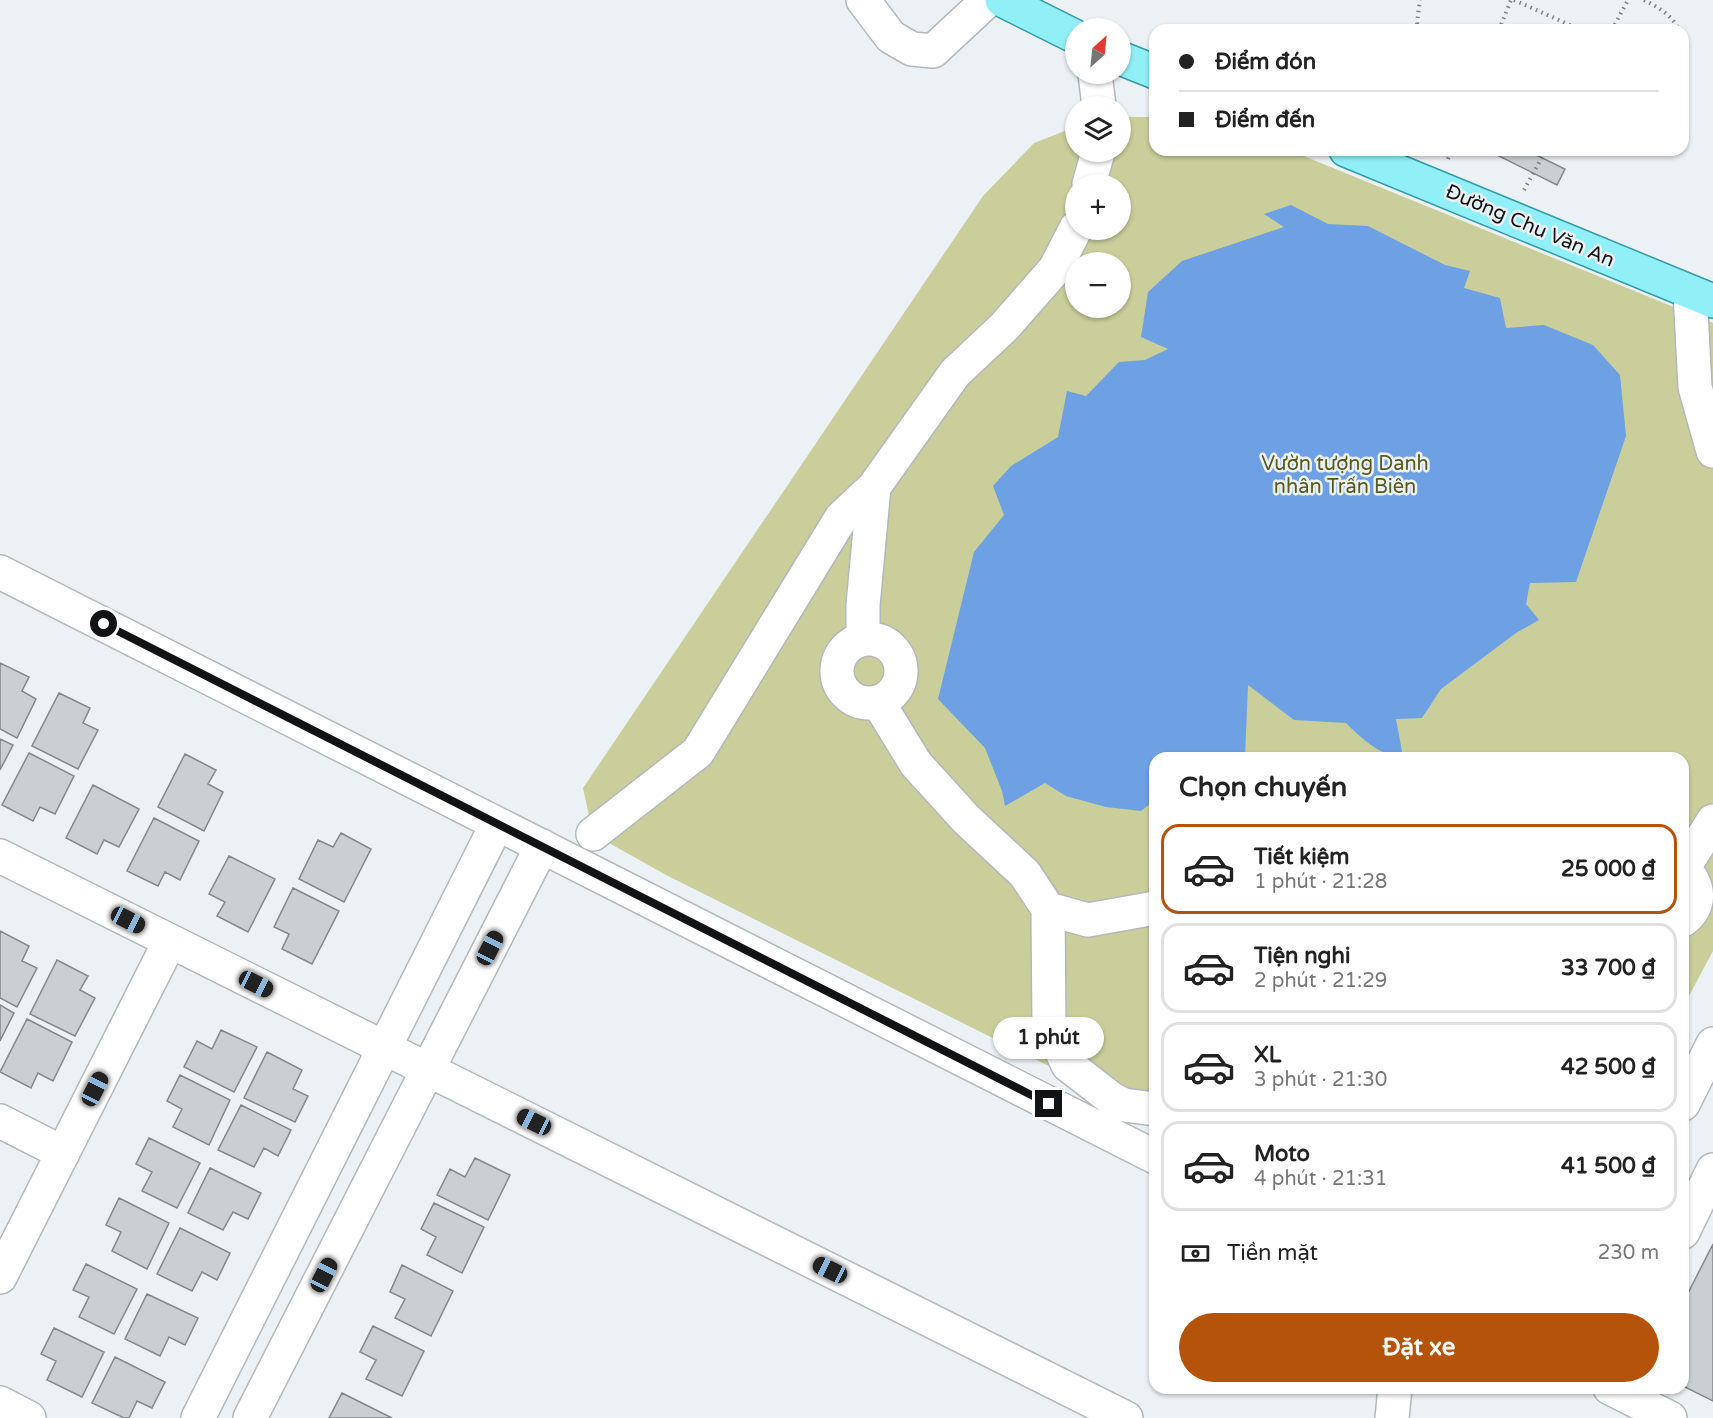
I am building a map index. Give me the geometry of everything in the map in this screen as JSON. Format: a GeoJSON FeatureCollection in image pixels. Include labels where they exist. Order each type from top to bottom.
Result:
{"type":"FeatureCollection","features":[{"type":"Feature","properties":{"kind":"main road"},"geometry":{"type":"LineString","coordinates":[[1002,0],[1065,32]]}},
{"type":"Feature","properties":{"kind":"main road"},"geometry":{"type":"LineString","coordinates":[[1131,62],[1149,70]]}},
{"type":"Feature","properties":{"kind":"main road","name":"Đường Chu Văn An"},"geometry":{"type":"LineString","coordinates":[[1361,156],[1701,297]]}},
{"type":"Feature","properties":{"kind":"street"},"geometry":{"type":"LineString","coordinates":[[862,0],[891,37],[912,49],[933,51],[988,0]]}},
{"type":"Feature","properties":{"kind":"street"},"geometry":{"type":"LineString","coordinates":[[593,834],[698,752],[841,518],[874,487],[955,373],[1004,327],[1055,269],[1070,240]]}},
{"type":"Feature","properties":{"kind":"street"},"geometry":{"type":"LineString","coordinates":[[1701,297],[1695,387],[1713,451]]}},
{"type":"Feature","properties":{"kind":"street"},"geometry":{"type":"LineString","coordinates":[[863,639],[863,605],[874,487]]}},
{"type":"Feature","properties":{"kind":"street"},"geometry":{"type":"LineString","coordinates":[[0,572],[1149,1154]]}},
{"type":"Feature","properties":{"kind":"street"},"geometry":{"type":"LineString","coordinates":[[863,639],[883,642],[899,658],[901,672],[898,685],[890,695],[878,702],[865,703],[852,699],[842,689],[837,677],[837,664],[843,652],[853,643],[863,639]]}},
{"type":"Feature","properties":{"kind":"street"},"geometry":{"type":"LineString","coordinates":[[878,702],[916,764],[966,819],[1024,874],[1048,909],[1049,1024],[1068,1065],[1112,1099],[1124,1104],[1149,1108]]}},
{"type":"Feature","properties":{"kind":"street"},"geometry":{"type":"LineString","coordinates":[[1689,859],[1713,821]]}},
{"type":"Feature","properties":{"kind":"street"},"geometry":{"type":"LineString","coordinates":[[198,1418],[498,824]]}},
{"type":"Feature","properties":{"kind":"street"},"geometry":{"type":"LineString","coordinates":[[250,1418],[542,846]]}},
{"type":"Feature","properties":{"kind":"street"},"geometry":{"type":"LineString","coordinates":[[0,856],[1126,1418]]}},
{"type":"Feature","properties":{"kind":"street"},"geometry":{"type":"LineString","coordinates":[[1689,874],[1696,886],[1697,898],[1694,910],[1689,915]]}},
{"type":"Feature","properties":{"kind":"street"},"geometry":{"type":"LineString","coordinates":[[1048,909],[1088,920],[1149,909]]}},
{"type":"Feature","properties":{"kind":"street"},"geometry":{"type":"LineString","coordinates":[[0,1278],[170,941]]}},
{"type":"Feature","properties":{"kind":"street"},"geometry":{"type":"LineString","coordinates":[[1689,1092],[1713,1044]]}},
{"type":"Feature","properties":{"kind":"street"},"geometry":{"type":"LineString","coordinates":[[0,1121],[63,1153]]}},
{"type":"Feature","properties":{"kind":"street"},"geometry":{"type":"LineString","coordinates":[[1689,1220],[1713,1170]]}},
{"type":"Feature","properties":{"kind":"street"},"geometry":{"type":"LineString","coordinates":[[1392,1418],[1394,1394]]}},
{"type":"Feature","properties":{"kind":"street"},"geometry":{"type":"LineString","coordinates":[[1622,1394],[1670,1418]]}},
{"type":"Feature","properties":{"kind":"street"},"geometry":{"type":"LineString","coordinates":[[0,1403],[29,1418]]}},
{"type":"Feature","properties":{"kind":"path"},"geometry":{"type":"LineString","coordinates":[[1417,24],[1420,0]]}},
{"type":"Feature","properties":{"kind":"path"},"geometry":{"type":"LineString","coordinates":[[1502,24],[1512,0],[1567,24]]}},
{"type":"Feature","properties":{"kind":"path"},"geometry":{"type":"LineString","coordinates":[[1615,24],[1628,0]]}},
{"type":"Feature","properties":{"kind":"path"},"geometry":{"type":"LineString","coordinates":[[1644,0],[1660,9],[1676,24]]}},
{"type":"Feature","properties":{"kind":"path"},"geometry":{"type":"LineString","coordinates":[[1509,217],[1543,156]]}},
{"type":"Feature","properties":{"kind":"green space","name":"Vườn tượng Danh nhân Trấn Biên"},"geometry":{"type":"Polygon","coordinates":[[[1131,117],[1149,117],[1149,156],[1304,156],[1713,323],[1713,951],[1689,996],[1689,752],[1149,752],[1149,1116],[668,876],[593,834],[583,788],[983,196],[1034,143],[1065,131],[1065,162],[1131,162],[1131,117]]]}},
{"type":"Feature","properties":{"kind":"water"},"geometry":{"type":"Polygon","coordinates":[[[1291,205],[1328,224],[1368,226],[1445,265],[1470,271],[1464,288],[1500,298],[1506,328],[1544,325],[1593,345],[1620,375],[1626,436],[1576,582],[1530,583],[1526,604],[1539,620],[1516,633],[1441,689],[1422,718],[1396,719],[1402,752],[1379,750],[1346,723],[1294,720],[1248,685],[1245,752],[1149,752],[1149,805],[1141,811],[1106,807],[1066,796],[1045,783],[1005,806],[1002,791],[985,748],[938,699],[974,552],[1004,515],[993,486],[1011,466],[1058,437],[1067,391],[1086,396],[1119,362],[1145,360],[1168,349],[1141,337],[1148,292],[1182,261],[1284,227],[1264,214],[1291,205]]]}},
{"type":"Feature","properties":{"kind":"building"},"geometry":{"type":"Polygon","coordinates":[[[1499,156],[1538,156],[1565,169],[1557,185],[1499,156]]]}},
{"type":"Feature","properties":{"kind":"building"},"geometry":{"type":"Polygon","coordinates":[[[0,663],[29,677],[22,691],[36,699],[17,738],[0,729],[0,663]]]}},
{"type":"Feature","properties":{"kind":"building"},"geometry":{"type":"Polygon","coordinates":[[[59,693],[90,708],[83,723],[98,730],[78,769],[32,746],[59,693]]]}},
{"type":"Feature","properties":{"kind":"building"},"geometry":{"type":"Polygon","coordinates":[[[0,739],[13,745],[0,770],[0,739]]]}},
{"type":"Feature","properties":{"kind":"building"},"geometry":{"type":"Polygon","coordinates":[[[29,753],[74,776],[55,814],[40,807],[33,821],[2,805],[29,753]]]}},
{"type":"Feature","properties":{"kind":"building"},"geometry":{"type":"Polygon","coordinates":[[[185,754],[216,770],[208,784],[223,792],[204,831],[158,807],[185,754]]]}},
{"type":"Feature","properties":{"kind":"building"},"geometry":{"type":"Polygon","coordinates":[[[93,785],[139,809],[119,847],[104,840],[97,854],[66,838],[93,785]]]}},
{"type":"Feature","properties":{"kind":"building"},"geometry":{"type":"Polygon","coordinates":[[[154,818],[199,841],[180,880],[165,872],[158,886],[127,871],[154,818]]]}},
{"type":"Feature","properties":{"kind":"building"},"geometry":{"type":"Polygon","coordinates":[[[341,833],[371,849],[344,902],[299,879],[318,840],[333,847],[341,833]]]}},
{"type":"Feature","properties":{"kind":"building"},"geometry":{"type":"Polygon","coordinates":[[[229,856],[275,879],[248,932],[217,916],[225,902],[209,894],[229,856]]]}},
{"type":"Feature","properties":{"kind":"building"},"geometry":{"type":"Polygon","coordinates":[[[293,888],[339,911],[312,964],[282,949],[289,934],[274,927],[293,888]]]}},
{"type":"Feature","properties":{"kind":"building"},"geometry":{"type":"Polygon","coordinates":[[[0,931],[29,946],[22,961],[37,968],[17,1007],[0,998],[0,931]]]}},
{"type":"Feature","properties":{"kind":"building"},"geometry":{"type":"Polygon","coordinates":[[[57,960],[88,976],[80,990],[95,998],[75,1036],[30,1014],[57,960]]]}},
{"type":"Feature","properties":{"kind":"building"},"geometry":{"type":"Polygon","coordinates":[[[0,1005],[14,1013],[0,1041],[0,1005]]]}},
{"type":"Feature","properties":{"kind":"building"},"geometry":{"type":"Polygon","coordinates":[[[27,1019],[72,1042],[53,1081],[38,1073],[31,1088],[0,1072],[27,1019]]]}},
{"type":"Feature","properties":{"kind":"building"},"geometry":{"type":"Polygon","coordinates":[[[221,1030],[257,1047],[234,1092],[184,1067],[197,1041],[212,1049],[221,1030]]]}},
{"type":"Feature","properties":{"kind":"building"},"geometry":{"type":"Polygon","coordinates":[[[267,1052],[302,1070],[293,1089],[308,1096],[295,1122],[244,1098],[267,1052]]]}},
{"type":"Feature","properties":{"kind":"building"},"geometry":{"type":"Polygon","coordinates":[[[180,1075],[230,1100],[209,1145],[173,1127],[182,1109],[167,1101],[180,1075]]]}},
{"type":"Feature","properties":{"kind":"building"},"geometry":{"type":"Polygon","coordinates":[[[241,1105],[291,1130],[278,1156],[264,1148],[254,1167],[218,1150],[241,1105]]]}},
{"type":"Feature","properties":{"kind":"building"},"geometry":{"type":"Polygon","coordinates":[[[149,1138],[200,1163],[177,1208],[142,1191],[152,1172],[136,1164],[149,1138]]]}},
{"type":"Feature","properties":{"kind":"building"},"geometry":{"type":"Polygon","coordinates":[[[475,1158],[510,1175],[488,1220],[437,1195],[450,1169],[465,1177],[475,1158]]]}},
{"type":"Feature","properties":{"kind":"building"},"geometry":{"type":"Polygon","coordinates":[[[210,1168],[261,1193],[248,1219],[233,1212],[223,1230],[188,1213],[210,1168]]]}},
{"type":"Feature","properties":{"kind":"building"},"geometry":{"type":"Polygon","coordinates":[[[119,1198],[169,1223],[147,1269],[112,1251],[121,1232],[106,1225],[119,1198]]]}},
{"type":"Feature","properties":{"kind":"building"},"geometry":{"type":"Polygon","coordinates":[[[434,1203],[484,1227],[462,1273],[427,1255],[436,1237],[421,1229],[434,1203]]]}},
{"type":"Feature","properties":{"kind":"building"},"geometry":{"type":"Polygon","coordinates":[[[180,1228],[230,1253],[217,1280],[202,1272],[192,1291],[157,1274],[180,1228]]]}},
{"type":"Feature","properties":{"kind":"building"},"geometry":{"type":"Polygon","coordinates":[[[1713,1244],[1713,1401],[1689,1389],[1689,1291],[1713,1244]]]}},
{"type":"Feature","properties":{"kind":"building"},"geometry":{"type":"Polygon","coordinates":[[[86,1264],[137,1289],[114,1334],[79,1317],[89,1297],[73,1290],[86,1264]]]}},
{"type":"Feature","properties":{"kind":"building"},"geometry":{"type":"Polygon","coordinates":[[[402,1265],[453,1291],[431,1336],[395,1318],[405,1299],[390,1292],[402,1265]]]}},
{"type":"Feature","properties":{"kind":"building"},"geometry":{"type":"Polygon","coordinates":[[[147,1294],[198,1318],[185,1345],[169,1337],[160,1356],[125,1339],[147,1294]]]}},
{"type":"Feature","properties":{"kind":"building"},"geometry":{"type":"Polygon","coordinates":[[[373,1326],[424,1351],[402,1396],[366,1379],[376,1360],[360,1352],[373,1326]]]}},
{"type":"Feature","properties":{"kind":"building"},"geometry":{"type":"Polygon","coordinates":[[[54,1328],[104,1352],[82,1397],[47,1380],[56,1361],[41,1354],[54,1328]]]}},
{"type":"Feature","properties":{"kind":"building"},"geometry":{"type":"Polygon","coordinates":[[[115,1357],[165,1382],[152,1408],[137,1401],[129,1418],[124,1418],[92,1403],[115,1357]]]}},
{"type":"Feature","properties":{"kind":"building"},"geometry":{"type":"Polygon","coordinates":[[[342,1393],[392,1418],[329,1418],[342,1393]]]}},
{"type":"Feature","properties":{"kind":"route"},"geometry":{"type":"LineString","coordinates":[[104,624],[1049,1104]]}}]}
